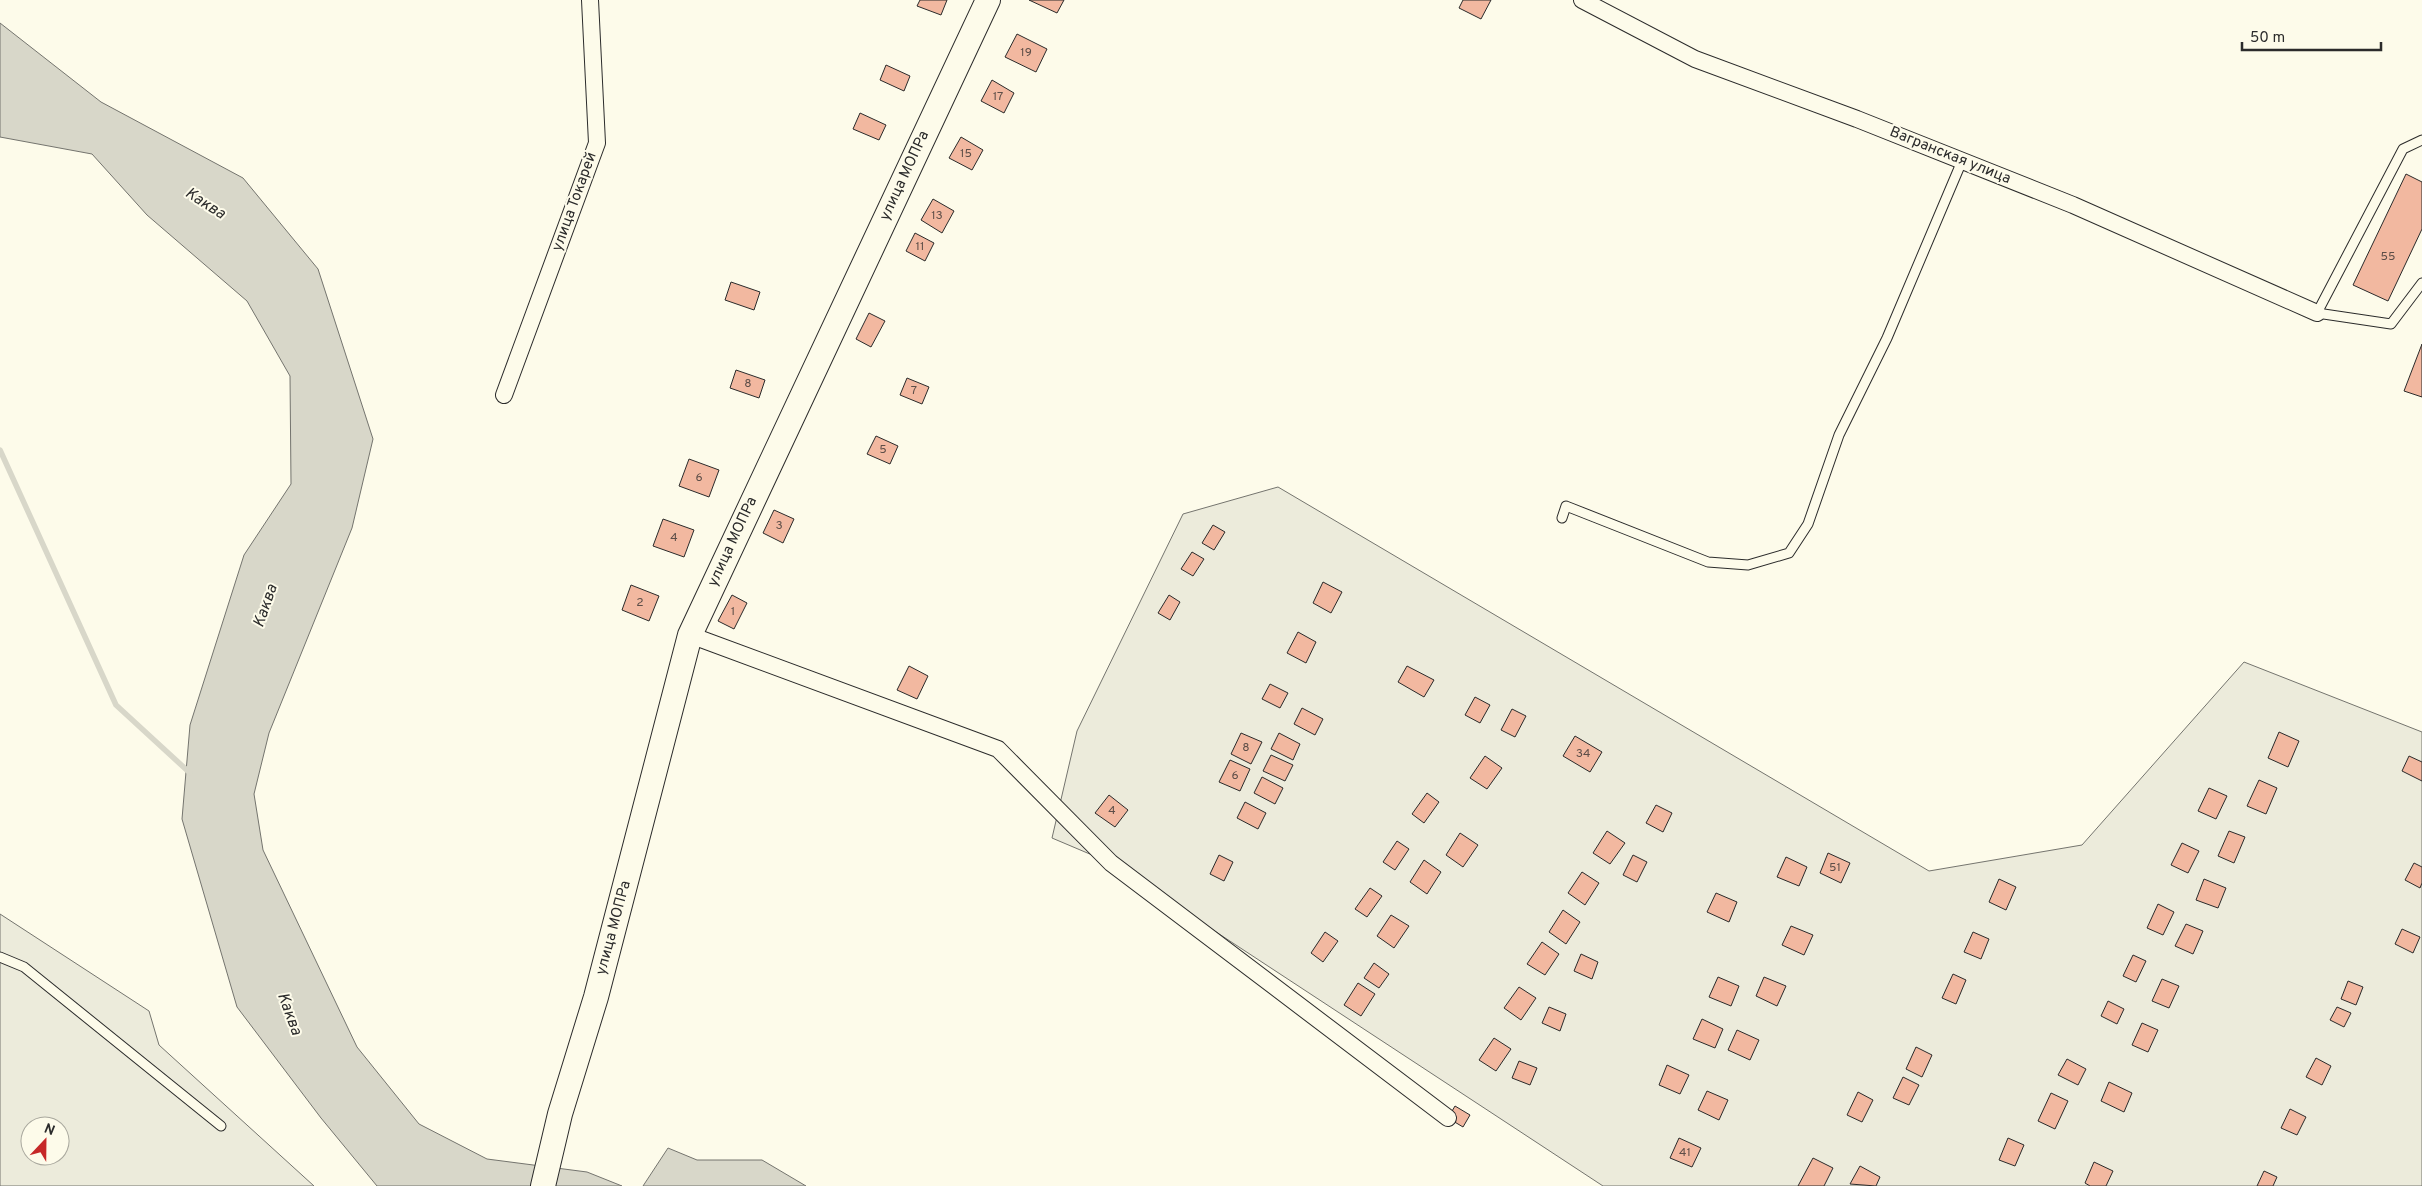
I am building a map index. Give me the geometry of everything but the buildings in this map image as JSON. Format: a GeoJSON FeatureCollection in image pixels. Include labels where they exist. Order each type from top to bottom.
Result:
{"type":"FeatureCollection","features":[{"type":"Feature","properties":{"kind":"main road","name":"улица МОПРа"},"geometry":{"type":"LineString","coordinates":[[543,1186],[560,1114],[596,997],[690,635],[988,0]]}},
{"type":"Feature","properties":{"kind":"street","name":"улица Токарей"},"geometry":{"type":"LineString","coordinates":[[504,395],[597,143],[590,0]]}},
{"type":"Feature","properties":{"kind":"street","name":"Вагранская улица"},"geometry":{"type":"LineString","coordinates":[[1582,0],[1695,59],[1856,119],[2073,205],[2318,313]]}},
{"type":"Feature","properties":{"kind":"street"},"geometry":{"type":"LineString","coordinates":[[690,635],[998,749],[1110,864],[1448,1118]]}},
{"type":"Feature","properties":{"kind":"lane"},"geometry":{"type":"LineString","coordinates":[[2422,140],[2403,149],[2318,313],[2390,324],[2422,283]]}},
{"type":"Feature","properties":{"kind":"lane"},"geometry":{"type":"LineString","coordinates":[[1562,518],[1566,506],[1708,562],[1748,565],[1789,553],[1808,524],[1839,435],[1887,338],[1962,161]]}},
{"type":"Feature","properties":{"kind":"lane"},"geometry":{"type":"LineString","coordinates":[[0,957],[24,967],[221,1126]]}},
{"type":"Feature","properties":{"kind":"shaded area"},"geometry":{"type":"Polygon","coordinates":[[[1278,487],[1929,871],[2082,845],[2244,662],[2422,732],[2422,1186],[1603,1186],[1111,863],[1052,838],[1077,731],[1183,514],[1278,487]]]}},
{"type":"Feature","properties":{"kind":"shaded area"},"geometry":{"type":"Polygon","coordinates":[[[0,914],[149,1011],[159,1045],[314,1186],[0,1186],[0,914]]]}},
{"type":"Feature","properties":{"kind":"water","name":"Каква"},"geometry":{"type":"Polygon","coordinates":[[[0,23],[101,102],[243,178],[318,269],[373,439],[352,528],[269,733],[254,794],[263,850],[357,1047],[419,1124],[487,1159],[587,1172],[622,1186],[377,1186],[321,1118],[237,1007],[182,819],[190,725],[244,555],[291,484],[290,376],[247,301],[147,215],[92,154],[0,137],[0,23]]]}},
{"type":"Feature","properties":{"kind":"water"},"geometry":{"type":"Polygon","coordinates":[[[668,1148],[697,1160],[762,1160],[806,1186],[643,1186],[668,1148]]]}},
{"type":"Feature","properties":{"kind":"waterway"},"geometry":{"type":"LineString","coordinates":[[0,450],[116,705],[190,773]]}}]}
